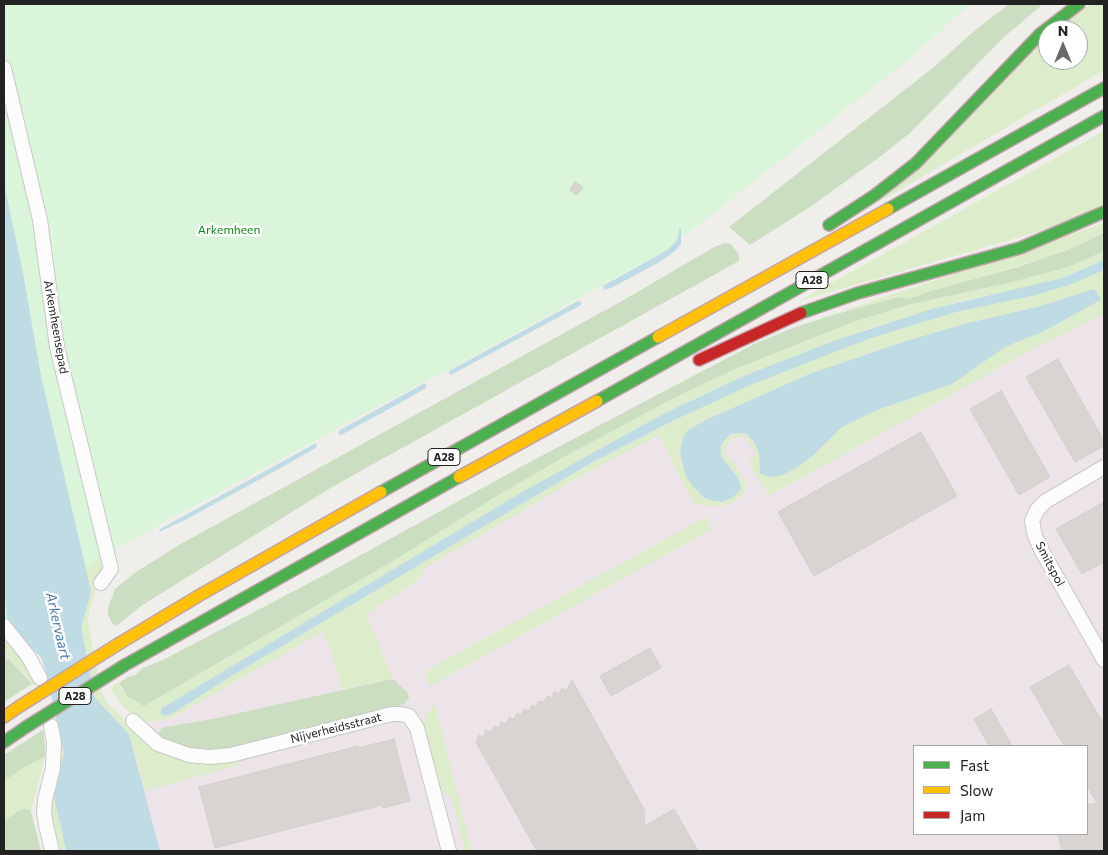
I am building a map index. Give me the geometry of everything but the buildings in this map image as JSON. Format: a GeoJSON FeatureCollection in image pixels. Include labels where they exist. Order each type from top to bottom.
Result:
{"type":"FeatureCollection","features":[{"type":"Feature","properties":{"kind":"highway"},"geometry":{"type":"LineString","coordinates":[[823,229],[875,195],[916,163],[1040,34],[1079,4]]}},
{"type":"Feature","properties":{"kind":"highway","name":"A28"},"geometry":{"type":"LineString","coordinates":[[4,717],[120,643],[216,586],[1104,88]]}},
{"type":"Feature","properties":{"kind":"highway","name":"A28"},"geometry":{"type":"LineString","coordinates":[[4,742],[125,665],[1104,116]]}},
{"type":"Feature","properties":{"kind":"highway","name":"A28"},"geometry":{"type":"LineString","coordinates":[[686,366],[807,311],[858,293],[1020,248],[1104,212]]}},
{"type":"Feature","properties":{"kind":"highway","name":"A28"},"geometry":{"type":"LineString","coordinates":[[689,320],[800,245]]}},
{"type":"Feature","properties":{"kind":"highway","name":"A28"},"geometry":{"type":"LineString","coordinates":[[520,443],[668,374]]}},
{"type":"Feature","properties":{"kind":"street","name":"Arkemheensepad"},"geometry":{"type":"LineString","coordinates":[[4,68],[40,220],[57,347],[111,569],[101,583]]}},
{"type":"Feature","properties":{"kind":"street","name":"Smitspol"},"geometry":{"type":"LineString","coordinates":[[1104,467],[1046,501],[1036,510],[1032,521],[1035,536],[1043,553],[1104,660]]}},
{"type":"Feature","properties":{"kind":"street"},"geometry":{"type":"LineString","coordinates":[[4,626],[28,656],[40,678]]}},
{"type":"Feature","properties":{"kind":"street","name":"Nijverheidsstraat"},"geometry":{"type":"LineString","coordinates":[[133,721],[158,744],[189,756],[210,757],[231,755],[392,714],[409,716],[418,728],[449,851]]}},
{"type":"Feature","properties":{"kind":"street"},"geometry":{"type":"LineString","coordinates":[[51,726],[54,743],[54,768],[45,800],[44,812],[52,851]]}},
{"type":"Feature","properties":{"kind":"shaded area"},"geometry":{"type":"Polygon","coordinates":[[[1104,279],[1104,851],[156,851],[139,787],[134,734],[159,716],[172,718],[548,493],[653,435],[1104,279]]]}},
{"type":"Feature","properties":{"kind":"green space","name":"Arkemheen"},"geometry":{"type":"Polygon","coordinates":[[[4,4],[970,4],[912,57],[668,249],[449,370],[339,427],[102,556],[4,628],[4,4]]]}},
{"type":"Feature","properties":{"kind":"green space"},"geometry":{"type":"Polygon","coordinates":[[[1009,4],[1043,4],[1004,37],[911,132],[881,156],[810,207],[750,245],[729,227],[934,67],[974,31],[1009,4]]]}},
{"type":"Feature","properties":{"kind":"green space"},"geometry":{"type":"Polygon","coordinates":[[[1090,4],[1104,4],[1104,70],[879,202],[1038,47],[1038,70],[1088,70],[1088,20],[1069,20],[1090,4]]]}},
{"type":"Feature","properties":{"kind":"green space"},"geometry":{"type":"Polygon","coordinates":[[[1104,131],[1104,208],[1085,218],[799,301],[1104,131]]]}},
{"type":"Feature","properties":{"kind":"green space"},"geometry":{"type":"Polygon","coordinates":[[[1104,223],[1104,233],[1051,256],[908,299],[898,297],[790,329],[1104,223]]]}},
{"type":"Feature","properties":{"kind":"green space"},"geometry":{"type":"Polygon","coordinates":[[[1104,233],[1104,251],[1068,267],[1008,283],[908,305],[853,322],[735,369],[672,399],[564,457],[495,497],[403,555],[144,706],[128,697],[119,683],[135,675],[143,668],[163,660],[330,572],[526,464],[752,345],[790,329],[827,317],[899,297],[908,299],[1018,267],[1067,250],[1104,233]]]}},
{"type":"Feature","properties":{"kind":"green space"},"geometry":{"type":"Polygon","coordinates":[[[725,243],[731,244],[739,255],[739,261],[332,487],[141,606],[119,624],[115,626],[112,623],[108,615],[108,608],[115,589],[136,572],[179,545],[622,301],[716,246],[725,243]]]}},
{"type":"Feature","properties":{"kind":"green space"},"geometry":{"type":"Polygon","coordinates":[[[1104,251],[1104,260],[1062,278],[958,302],[865,330],[746,375],[663,414],[522,492],[162,708],[160,711],[164,716],[172,714],[230,677],[591,463],[718,399],[787,369],[871,338],[956,312],[1050,291],[1104,270],[1104,314],[1033,349],[769,496],[748,461],[757,455],[742,436],[731,439],[724,450],[730,461],[733,460],[746,484],[745,493],[723,506],[707,506],[693,503],[658,435],[585,474],[425,568],[418,580],[366,614],[393,679],[343,689],[324,631],[170,719],[140,723],[120,703],[110,688],[119,683],[123,691],[134,701],[144,706],[403,555],[495,497],[564,457],[672,399],[735,369],[853,322],[908,305],[1068,267],[1104,251]],[[1091,290],[1037,307],[968,323],[906,341],[809,374],[708,419],[680,451],[682,466],[740,481],[723,459],[720,452],[722,443],[727,437],[736,433],[743,433],[751,437],[757,448],[759,468],[783,475],[812,456],[842,427],[877,410],[952,384],[1005,347],[1042,332],[1099,301],[1091,290]]]}},
{"type":"Feature","properties":{"kind":"green space"},"geometry":{"type":"Polygon","coordinates":[[[41,376],[103,562],[89,612],[88,623],[102,694],[110,706],[143,737],[237,760],[239,765],[145,791],[129,734],[95,698],[82,632],[87,604],[41,376]]]}},
{"type":"Feature","properties":{"kind":"green space"},"geometry":{"type":"Polygon","coordinates":[[[706,517],[712,529],[430,686],[425,673],[429,669],[706,517]]]}},
{"type":"Feature","properties":{"kind":"green space"},"geometry":{"type":"Polygon","coordinates":[[[4,637],[10,641],[37,682],[33,685],[10,659],[4,660],[4,637]]]}},
{"type":"Feature","properties":{"kind":"green space"},"geometry":{"type":"Polygon","coordinates":[[[9,659],[32,684],[4,702],[4,660],[9,659]]]}},
{"type":"Feature","properties":{"kind":"green space"},"geometry":{"type":"Polygon","coordinates":[[[393,679],[408,693],[409,698],[404,704],[218,751],[200,751],[168,743],[158,736],[161,729],[165,727],[212,719],[393,679]]]}},
{"type":"Feature","properties":{"kind":"green space"},"geometry":{"type":"Polygon","coordinates":[[[435,704],[472,851],[465,851],[451,797],[440,791],[423,725],[426,714],[435,704]]]}},
{"type":"Feature","properties":{"kind":"green space"},"geometry":{"type":"Polygon","coordinates":[[[57,721],[64,753],[54,797],[66,851],[56,851],[49,812],[55,723],[57,721]]]}},
{"type":"Feature","properties":{"kind":"green space"},"geometry":{"type":"Polygon","coordinates":[[[43,730],[45,757],[24,767],[4,781],[4,755],[43,730]]]}},
{"type":"Feature","properties":{"kind":"green space"},"geometry":{"type":"Polygon","coordinates":[[[45,757],[31,811],[21,809],[4,821],[4,781],[24,767],[45,757]]]}},
{"type":"Feature","properties":{"kind":"green space"},"geometry":{"type":"Polygon","coordinates":[[[21,809],[31,811],[41,851],[4,851],[4,821],[21,809]]]}},
{"type":"Feature","properties":{"kind":"water","name":"Arkervaart"},"geometry":{"type":"Polygon","coordinates":[[[4,184],[23,273],[41,376],[91,591],[82,625],[82,632],[95,698],[129,734],[160,851],[66,851],[54,797],[64,753],[46,673],[42,659],[11,625],[7,617],[4,585],[4,184]]]}},
{"type":"Feature","properties":{"kind":"water"},"geometry":{"type":"Polygon","coordinates":[[[679,229],[681,229],[681,244],[675,251],[658,263],[604,290],[603,286],[667,250],[677,241],[679,229]]]}},
{"type":"Feature","properties":{"kind":"water"},"geometry":{"type":"Polygon","coordinates":[[[1104,260],[1104,270],[1069,285],[1036,295],[956,312],[871,338],[750,385],[673,421],[591,463],[230,677],[172,714],[164,716],[160,713],[162,708],[522,492],[663,414],[746,375],[836,340],[932,309],[1062,278],[1104,260]]]}},
{"type":"Feature","properties":{"kind":"water"},"geometry":{"type":"Polygon","coordinates":[[[1094,289],[1101,299],[1092,305],[1042,332],[1005,347],[952,384],[877,410],[842,427],[812,456],[783,475],[771,477],[760,474],[759,453],[754,442],[747,434],[743,433],[731,434],[722,443],[720,452],[723,459],[737,476],[741,486],[740,491],[733,497],[723,502],[709,500],[703,497],[691,484],[685,474],[680,451],[684,436],[688,430],[708,419],[809,374],[906,341],[968,323],[1037,307],[1094,289]]]}},
{"type":"Feature","properties":{"kind":"water"},"geometry":{"type":"Polygon","coordinates":[[[578,301],[581,302],[581,305],[451,375],[449,373],[449,371],[578,301]]]}},
{"type":"Feature","properties":{"kind":"water"},"geometry":{"type":"Polygon","coordinates":[[[425,383],[426,388],[341,435],[338,434],[340,430],[425,383]]]}},
{"type":"Feature","properties":{"kind":"water"},"geometry":{"type":"Polygon","coordinates":[[[316,443],[317,447],[286,465],[185,520],[159,532],[160,529],[316,443]]]}},
{"type":"Feature","properties":{"kind":"traffic: fast"},"geometry":{"type":"LineString","coordinates":[[829,225],[875,195],[916,163],[1040,34],[1079,4]]}},
{"type":"Feature","properties":{"kind":"traffic: fast"},"geometry":{"type":"LineString","coordinates":[[888,209],[1104,88]]}},
{"type":"Feature","properties":{"kind":"traffic: fast"},"geometry":{"type":"LineString","coordinates":[[597,401],[1104,116]]}},
{"type":"Feature","properties":{"kind":"traffic: fast"},"geometry":{"type":"LineString","coordinates":[[801,313],[858,293],[1020,248],[1104,212]]}},
{"type":"Feature","properties":{"kind":"traffic: fast"},"geometry":{"type":"LineString","coordinates":[[381,492],[658,337]]}},
{"type":"Feature","properties":{"kind":"traffic: fast"},"geometry":{"type":"LineString","coordinates":[[125,665],[459,477]]}},
{"type":"Feature","properties":{"kind":"traffic: fast"},"geometry":{"type":"LineString","coordinates":[[26,727],[125,665]]}},
{"type":"Feature","properties":{"kind":"traffic: fast"},"geometry":{"type":"LineString","coordinates":[[4,742],[26,727]]}},
{"type":"Feature","properties":{"kind":"traffic: slow"},"geometry":{"type":"LineString","coordinates":[[658,337],[888,209]]}},
{"type":"Feature","properties":{"kind":"traffic: slow"},"geometry":{"type":"LineString","coordinates":[[459,477],[597,401]]}},
{"type":"Feature","properties":{"kind":"traffic: slow"},"geometry":{"type":"LineString","coordinates":[[120,643],[381,492]]}},
{"type":"Feature","properties":{"kind":"traffic: slow"},"geometry":{"type":"LineString","coordinates":[[20,706],[120,643]]}},
{"type":"Feature","properties":{"kind":"traffic: slow"},"geometry":{"type":"LineString","coordinates":[[4,717],[20,706]]}},
{"type":"Feature","properties":{"kind":"traffic: jam"},"geometry":{"type":"LineString","coordinates":[[699,360],[801,313]]}}]}
